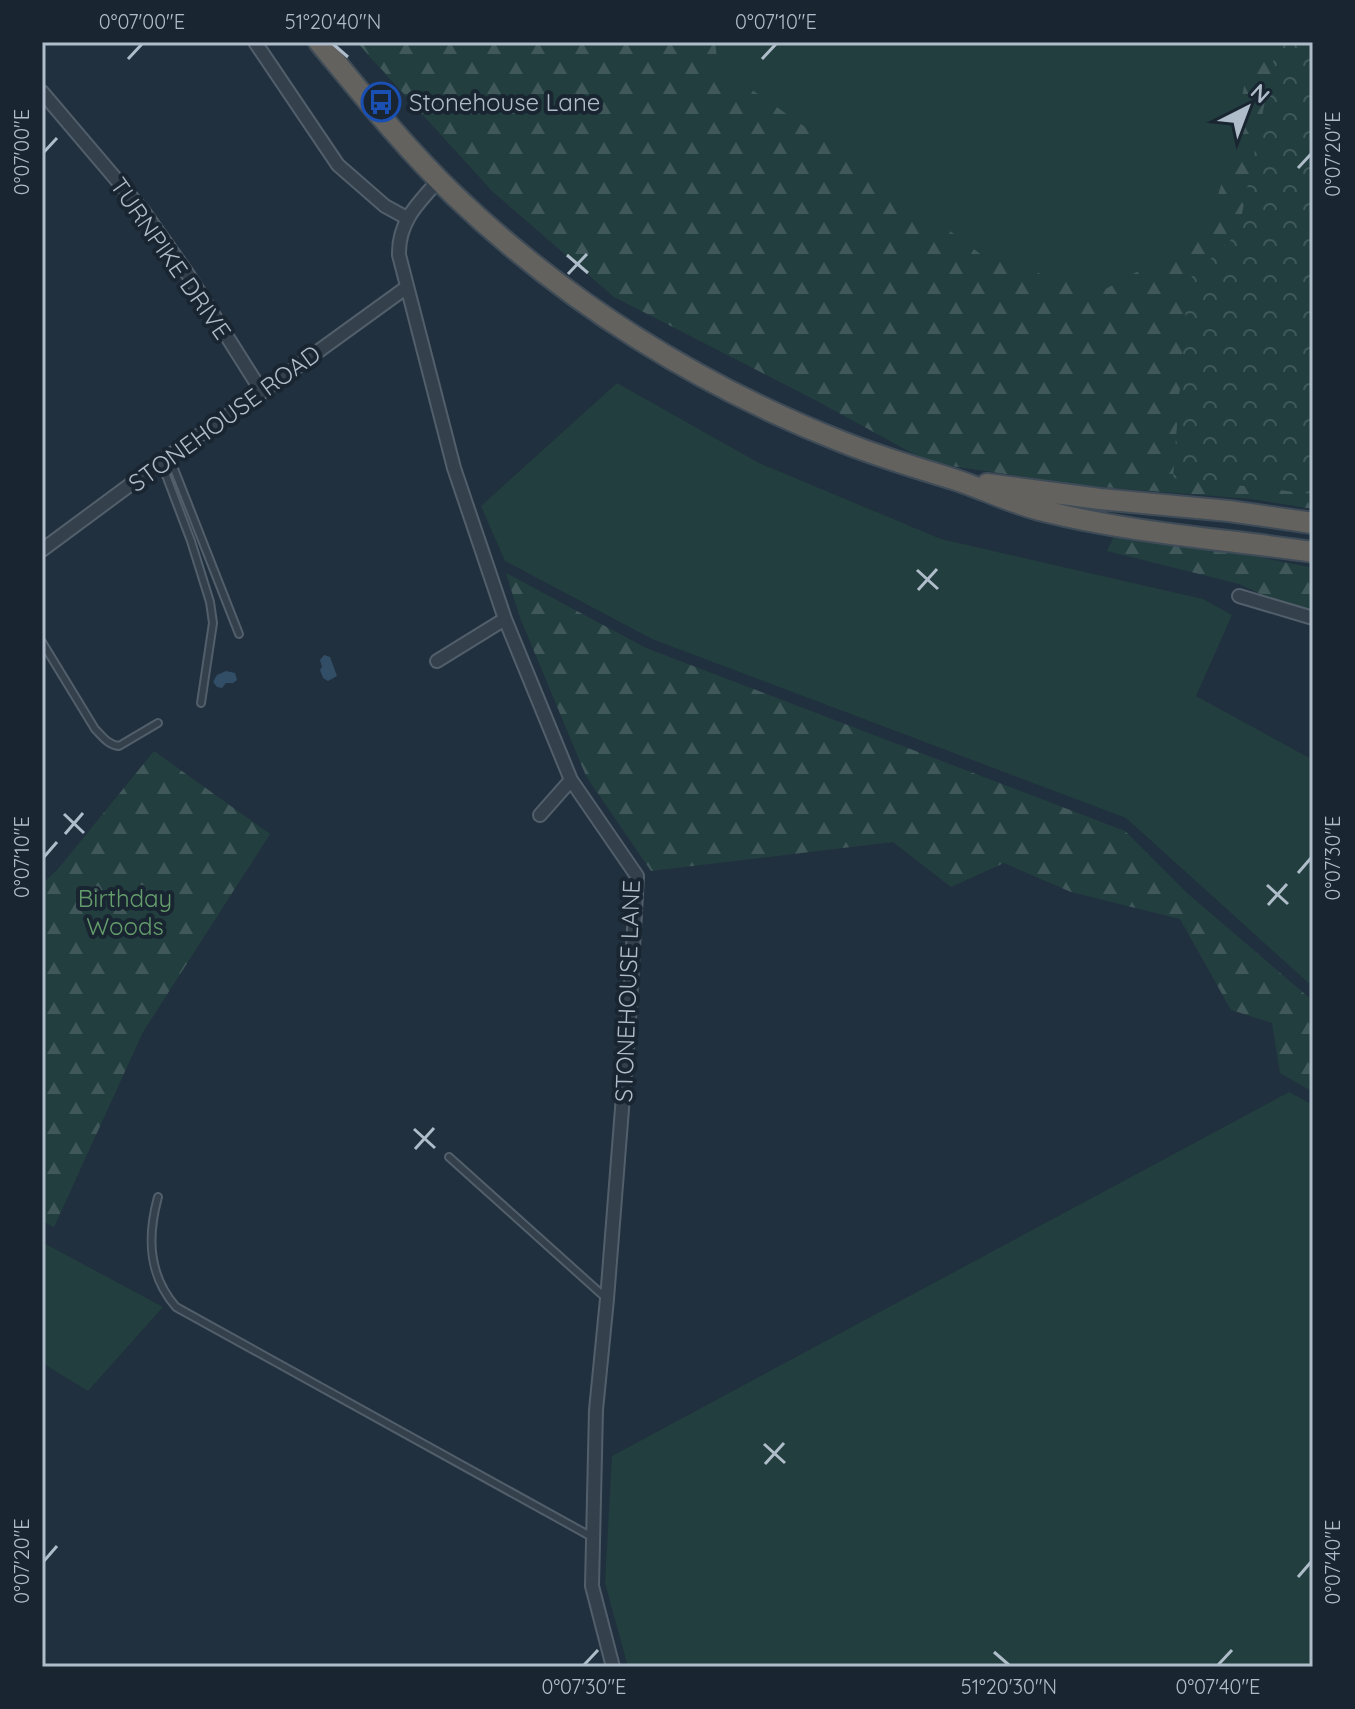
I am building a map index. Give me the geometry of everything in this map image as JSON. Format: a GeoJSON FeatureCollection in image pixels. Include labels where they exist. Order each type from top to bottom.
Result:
{"type":"FeatureCollection","features":[{"type":"Feature","properties":{"kind":"highway"},"geometry":{"type":"LineString","coordinates":[[319,42],[439,180],[474,214],[552,279],[623,329],[698,375],[816,432],[1028,507],[1155,531],[1313,552]]}},
{"type":"Feature","properties":{"kind":"highway"},"geometry":{"type":"LineString","coordinates":[[956,480],[1313,523]]}},
{"type":"Feature","properties":{"kind":"street"},"geometry":{"type":"LineString","coordinates":[[255,42],[338,165],[385,206],[407,218],[439,180]]}},
{"type":"Feature","properties":{"kind":"street","name":"TURNPIKE DRIVE"},"geometry":{"type":"LineString","coordinates":[[42,92],[144,212],[187,273],[262,392]]}},
{"type":"Feature","properties":{"kind":"street","name":"STONEHOUSE LANE"},"geometry":{"type":"LineString","coordinates":[[407,218],[399,243],[402,270],[454,468],[505,619],[571,780],[637,876],[629,1020],[596,1410],[592,1586],[613,1667]]}},
{"type":"Feature","properties":{"kind":"street","name":"STONEHOUSE ROAD"},"geometry":{"type":"LineString","coordinates":[[42,550],[407,287]]}},
{"type":"Feature","properties":{"kind":"street"},"geometry":{"type":"LineString","coordinates":[[1239,596],[1313,618]]}},
{"type":"Feature","properties":{"kind":"street"},"geometry":{"type":"LineString","coordinates":[[437,661],[505,619]]}},
{"type":"Feature","properties":{"kind":"street"},"geometry":{"type":"LineString","coordinates":[[540,815],[571,780]]}},
{"type":"Feature","properties":{"kind":"lane"},"geometry":{"type":"LineString","coordinates":[[165,459],[239,634]]}},
{"type":"Feature","properties":{"kind":"lane"},"geometry":{"type":"LineString","coordinates":[[165,459],[210,602],[213,623],[201,703]]}},
{"type":"Feature","properties":{"kind":"lane"},"geometry":{"type":"LineString","coordinates":[[42,642],[95,729],[113,745],[119,746],[158,723]]}},
{"type":"Feature","properties":{"kind":"lane"},"geometry":{"type":"LineString","coordinates":[[449,1157],[607,1299]]}},
{"type":"Feature","properties":{"kind":"lane"},"geometry":{"type":"LineString","coordinates":[[158,1197],[152,1220],[152,1255],[158,1279],[166,1296],[176,1307],[593,1537]]}},
{"type":"Feature","properties":{"kind":"green space"},"geometry":{"type":"Polygon","coordinates":[[[356,42],[1313,42],[1267,290],[1092,488],[939,461],[489,187],[356,42]]]}},
{"type":"Feature","properties":{"kind":"green space"},"geometry":{"type":"Polygon","coordinates":[[[357,42],[715,42],[718,66],[912,202],[983,256],[1100,292],[1206,234],[1230,156],[1248,67],[1258,42],[1313,42],[1313,509],[1252,499],[1088,486],[930,463],[614,297],[492,191],[357,42]]]}},
{"type":"Feature","properties":{"kind":"green space"},"geometry":{"type":"Polygon","coordinates":[[[1281,42],[1313,42],[1313,494],[1173,478],[1188,280],[1238,233],[1276,48],[1281,42]]]}},
{"type":"Feature","properties":{"kind":"green space"},"geometry":{"type":"Polygon","coordinates":[[[617,383],[759,463],[941,539],[1203,599],[1232,615],[1196,696],[1313,760],[1313,987],[1126,818],[652,639],[505,561],[481,506],[617,383]]]}},
{"type":"Feature","properties":{"kind":"green space"},"geometry":{"type":"Polygon","coordinates":[[[1114,536],[1254,556],[1313,568],[1313,618],[1239,584],[1107,551],[1114,536]]]}},
{"type":"Feature","properties":{"kind":"green space"},"geometry":{"type":"Polygon","coordinates":[[[506,573],[646,648],[1125,831],[1187,893],[1313,1001],[1313,1092],[1280,1073],[1272,1023],[1231,1010],[1180,919],[1071,892],[1004,863],[951,887],[893,842],[651,871],[586,776],[519,615],[506,573]]]}},
{"type":"Feature","properties":{"kind":"green space","name":"Birthday Woods"},"geometry":{"type":"Polygon","coordinates":[[[154,751],[270,834],[143,1032],[54,1227],[42,1221],[42,884],[58,869],[154,751]]]}},
{"type":"Feature","properties":{"kind":"green space"},"geometry":{"type":"Polygon","coordinates":[[[1289,1092],[1313,1105],[1313,1667],[628,1667],[605,1583],[612,1456],[1289,1092]]]}},
{"type":"Feature","properties":{"kind":"green space"},"geometry":{"type":"Polygon","coordinates":[[[42,1242],[163,1307],[88,1391],[42,1363],[42,1242]]]}},
{"type":"Feature","properties":{"kind":"water"},"geometry":{"type":"Polygon","coordinates":[[[324,655],[330,657],[337,676],[328,681],[320,670],[320,660],[324,655]]]}},
{"type":"Feature","properties":{"kind":"water"},"geometry":{"type":"Polygon","coordinates":[[[226,671],[235,673],[237,680],[226,683],[222,688],[217,687],[213,682],[217,675],[226,671]]]}},
{"type":"Feature","properties":{"kind":"place","name":"Stonehouse Lane"},"geometry":{"type":"Point","coordinates":[381,102]}}]}
